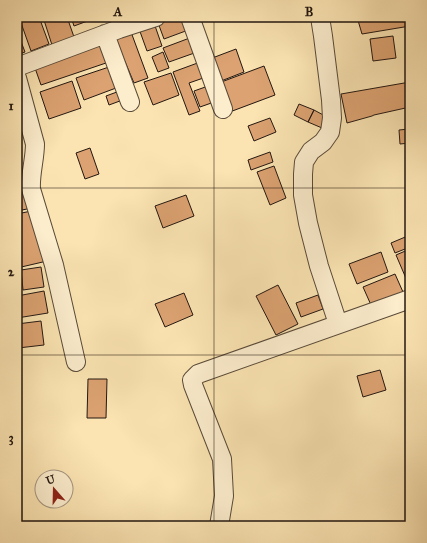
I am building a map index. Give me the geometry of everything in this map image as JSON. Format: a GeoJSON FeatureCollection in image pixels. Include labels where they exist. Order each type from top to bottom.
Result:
{"type":"FeatureCollection","features":[{"type":"Feature","properties":{"kind":"street"},"geometry":{"type":"LineString","coordinates":[[17,67],[105,34],[156,17]]}},
{"type":"Feature","properties":{"kind":"street"},"geometry":{"type":"LineString","coordinates":[[190,17],[223,109]]}},
{"type":"Feature","properties":{"kind":"street"},"geometry":{"type":"LineString","coordinates":[[320,17],[332,100],[332,118],[330,132],[323,142],[311,151],[304,162],[303,195],[308,224],[319,266],[338,324]]}},
{"type":"Feature","properties":{"kind":"street"},"geometry":{"type":"LineString","coordinates":[[105,34],[130,102]]}},
{"type":"Feature","properties":{"kind":"street"},"geometry":{"type":"LineString","coordinates":[[17,78],[35,144],[30,180],[31,189],[54,265],[76,362]]}},
{"type":"Feature","properties":{"kind":"street"},"geometry":{"type":"LineString","coordinates":[[219,526],[224,496],[222,460],[192,380],[198,374],[410,299]]}},
{"type":"Feature","properties":{"kind":"building"},"geometry":{"type":"Polygon","coordinates":[[[29,17],[39,17],[49,44],[31,51],[20,20],[29,17]]]}},
{"type":"Feature","properties":{"kind":"building"},"geometry":{"type":"Polygon","coordinates":[[[43,17],[67,17],[74,37],[52,45],[43,17]]]}},
{"type":"Feature","properties":{"kind":"building"},"geometry":{"type":"Polygon","coordinates":[[[71,17],[92,17],[93,19],[74,26],[71,17]]]}},
{"type":"Feature","properties":{"kind":"building"},"geometry":{"type":"Polygon","coordinates":[[[167,17],[186,17],[191,29],[164,39],[157,20],[167,17]]]}},
{"type":"Feature","properties":{"kind":"building"},"geometry":{"type":"Polygon","coordinates":[[[357,17],[410,17],[410,26],[362,34],[357,17]]]}},
{"type":"Feature","properties":{"kind":"building"},"geometry":{"type":"Polygon","coordinates":[[[153,20],[162,46],[147,51],[138,26],[153,20]]]}},
{"type":"Feature","properties":{"kind":"building"},"geometry":{"type":"Polygon","coordinates":[[[17,31],[25,52],[17,55],[17,31]]]}},
{"type":"Feature","properties":{"kind":"building"},"geometry":{"type":"Polygon","coordinates":[[[131,32],[148,78],[134,83],[115,38],[131,32]]]}},
{"type":"Feature","properties":{"kind":"building"},"geometry":{"type":"Polygon","coordinates":[[[195,36],[200,51],[169,62],[163,48],[195,36]]]}},
{"type":"Feature","properties":{"kind":"building"},"geometry":{"type":"Polygon","coordinates":[[[393,36],[396,58],[373,61],[370,39],[393,36]]]}},
{"type":"Feature","properties":{"kind":"building"},"geometry":{"type":"Polygon","coordinates":[[[100,45],[106,63],[41,85],[35,68],[100,45]]]}},
{"type":"Feature","properties":{"kind":"building"},"geometry":{"type":"Polygon","coordinates":[[[236,49],[244,72],[216,83],[207,60],[236,49]]]}},
{"type":"Feature","properties":{"kind":"building"},"geometry":{"type":"Polygon","coordinates":[[[163,52],[169,68],[158,72],[152,57],[163,52]]]}},
{"type":"Feature","properties":{"kind":"building"},"geometry":{"type":"Polygon","coordinates":[[[203,61],[209,76],[189,83],[200,111],[189,115],[173,72],[203,61]]]}},
{"type":"Feature","properties":{"kind":"building"},"geometry":{"type":"Polygon","coordinates":[[[264,66],[275,95],[227,113],[216,84],[264,66]]]}},
{"type":"Feature","properties":{"kind":"building"},"geometry":{"type":"Polygon","coordinates":[[[109,67],[116,88],[84,100],[76,78],[109,67]]]}},
{"type":"Feature","properties":{"kind":"building"},"geometry":{"type":"Polygon","coordinates":[[[171,73],[179,95],[153,105],[144,82],[171,73]]]}},
{"type":"Feature","properties":{"kind":"building"},"geometry":{"type":"Polygon","coordinates":[[[72,81],[81,108],[49,119],[40,92],[72,81]]]}},
{"type":"Feature","properties":{"kind":"building"},"geometry":{"type":"Polygon","coordinates":[[[410,82],[410,107],[347,123],[341,94],[410,82]]]}},
{"type":"Feature","properties":{"kind":"building"},"geometry":{"type":"Polygon","coordinates":[[[211,85],[217,101],[200,107],[194,91],[211,85]]]}},
{"type":"Feature","properties":{"kind":"building"},"geometry":{"type":"Polygon","coordinates":[[[125,89],[128,98],[109,105],[106,96],[125,89]]]}},
{"type":"Feature","properties":{"kind":"building"},"geometry":{"type":"Polygon","coordinates":[[[299,104],[314,110],[308,122],[294,115],[299,104]]]}},
{"type":"Feature","properties":{"kind":"building"},"geometry":{"type":"Polygon","coordinates":[[[314,110],[327,117],[322,128],[308,122],[314,110]]]}},
{"type":"Feature","properties":{"kind":"building"},"geometry":{"type":"Polygon","coordinates":[[[270,118],[276,132],[254,141],[248,126],[270,118]]]}},
{"type":"Feature","properties":{"kind":"building"},"geometry":{"type":"Polygon","coordinates":[[[410,120],[410,143],[400,144],[399,130],[409,129],[408,121],[410,120]]]}},
{"type":"Feature","properties":{"kind":"building"},"geometry":{"type":"Polygon","coordinates":[[[90,148],[99,174],[85,179],[76,153],[90,148]]]}},
{"type":"Feature","properties":{"kind":"building"},"geometry":{"type":"Polygon","coordinates":[[[270,152],[273,162],[251,170],[248,160],[270,152]]]}},
{"type":"Feature","properties":{"kind":"building"},"geometry":{"type":"Polygon","coordinates":[[[21,163],[24,178],[17,179],[17,164],[21,163]]]}},
{"type":"Feature","properties":{"kind":"building"},"geometry":{"type":"Polygon","coordinates":[[[274,166],[286,198],[270,205],[257,172],[274,166]]]}},
{"type":"Feature","properties":{"kind":"building"},"geometry":{"type":"Polygon","coordinates":[[[28,187],[32,208],[17,211],[17,189],[28,187]]]}},
{"type":"Feature","properties":{"kind":"building"},"geometry":{"type":"Polygon","coordinates":[[[186,195],[194,216],[163,228],[155,206],[186,195]]]}},
{"type":"Feature","properties":{"kind":"building"},"geometry":{"type":"Polygon","coordinates":[[[36,210],[47,261],[17,268],[17,214],[36,210]]]}},
{"type":"Feature","properties":{"kind":"building"},"geometry":{"type":"Polygon","coordinates":[[[410,235],[410,247],[395,253],[391,243],[410,235]]]}},
{"type":"Feature","properties":{"kind":"building"},"geometry":{"type":"Polygon","coordinates":[[[410,249],[410,282],[408,283],[396,255],[410,249]]]}},
{"type":"Feature","properties":{"kind":"building"},"geometry":{"type":"Polygon","coordinates":[[[381,252],[388,272],[357,284],[349,264],[381,252]]]}},
{"type":"Feature","properties":{"kind":"building"},"geometry":{"type":"Polygon","coordinates":[[[41,267],[44,287],[23,290],[21,270],[41,267]]]}},
{"type":"Feature","properties":{"kind":"building"},"geometry":{"type":"Polygon","coordinates":[[[395,274],[403,292],[371,305],[363,287],[395,274]]]}},
{"type":"Feature","properties":{"kind":"building"},"geometry":{"type":"Polygon","coordinates":[[[278,285],[298,324],[276,335],[256,296],[278,285]]]}},
{"type":"Feature","properties":{"kind":"building"},"geometry":{"type":"Polygon","coordinates":[[[44,291],[48,313],[17,318],[17,296],[44,291]]]}},
{"type":"Feature","properties":{"kind":"building"},"geometry":{"type":"Polygon","coordinates":[[[184,293],[193,315],[165,327],[155,304],[184,293]]]}},
{"type":"Feature","properties":{"kind":"building"},"geometry":{"type":"Polygon","coordinates":[[[318,295],[323,309],[301,317],[296,303],[318,295]]]}},
{"type":"Feature","properties":{"kind":"building"},"geometry":{"type":"Polygon","coordinates":[[[41,321],[44,345],[18,348],[17,324],[41,321]]]}},
{"type":"Feature","properties":{"kind":"building"},"geometry":{"type":"Polygon","coordinates":[[[380,370],[386,390],[363,397],[357,376],[380,370]]]}},
{"type":"Feature","properties":{"kind":"building"},"geometry":{"type":"Polygon","coordinates":[[[88,379],[107,379],[106,418],[87,418],[88,379]]]}}]}
